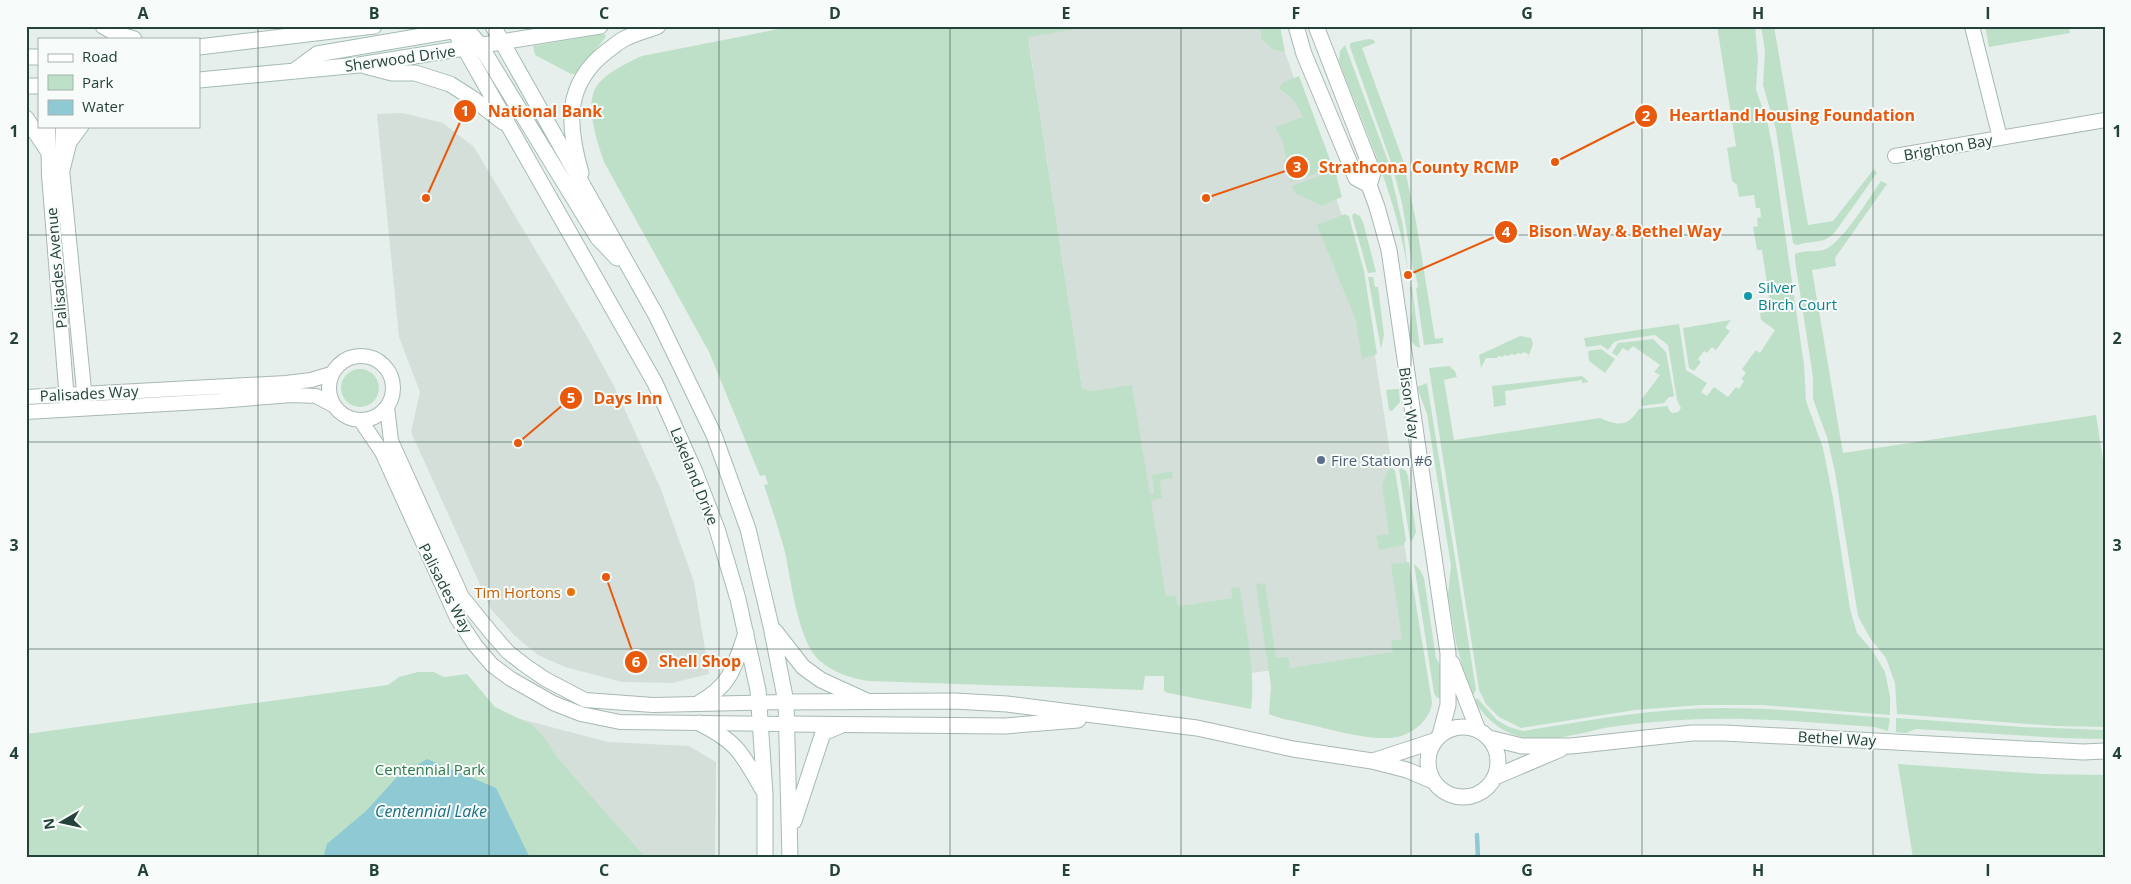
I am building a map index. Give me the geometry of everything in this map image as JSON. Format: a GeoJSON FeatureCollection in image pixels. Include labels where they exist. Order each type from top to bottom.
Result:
{"type":"FeatureCollection","features":[{"type":"Feature","properties":{"kind":"main road"},"geometry":{"type":"LineString","coordinates":[[103,26],[117,34],[131,38]]}},
{"type":"Feature","properties":{"kind":"main road"},"geometry":{"type":"LineString","coordinates":[[254,42],[289,26]]}},
{"type":"Feature","properties":{"kind":"main road"},"geometry":{"type":"LineString","coordinates":[[200,47],[254,42],[374,26]]}},
{"type":"Feature","properties":{"kind":"main road","name":"Sherwood Drive"},"geometry":{"type":"LineString","coordinates":[[200,80],[359,64],[466,34],[502,42],[600,26]]}},
{"type":"Feature","properties":{"kind":"main road"},"geometry":{"type":"LineString","coordinates":[[595,209],[580,168],[573,136],[571,115],[574,94],[583,74],[599,58],[624,38],[658,26]]}},
{"type":"Feature","properties":{"kind":"main road","name":"Bison Way"},"geometry":{"type":"LineString","coordinates":[[1296,26],[1304,54],[1356,178],[1369,184]]}},
{"type":"Feature","properties":{"kind":"main road","name":"Bison Way"},"geometry":{"type":"LineString","coordinates":[[1316,26],[1373,173],[1369,184],[1388,250],[1448,653],[1448,705],[1437,738]]}},
{"type":"Feature","properties":{"kind":"main road"},"geometry":{"type":"LineString","coordinates":[[293,72],[317,54],[466,34],[497,27]]}},
{"type":"Feature","properties":{"kind":"main road","name":"Lakeland Drive"},"geometry":{"type":"LineString","coordinates":[[497,27],[502,42],[634,276],[685,372],[714,435],[748,529],[771,626],[786,702],[791,832],[790,858]]}},
{"type":"Feature","properties":{"kind":"main road"},"geometry":{"type":"LineString","coordinates":[[466,34],[598,238],[634,276]]}},
{"type":"Feature","properties":{"kind":"main road","name":"Lakeland Drive"},"geometry":{"type":"LineString","coordinates":[[466,34],[509,127],[622,323],[668,410],[717,529],[746,632],[759,703],[765,794],[765,858]]}},
{"type":"Feature","properties":{"kind":"main road"},"geometry":{"type":"LineString","coordinates":[[359,64],[392,72],[415,73],[450,84],[472,98],[509,127]]}},
{"type":"Feature","properties":{"kind":"main road"},"geometry":{"type":"LineString","coordinates":[[26,118],[48,151]]}},
{"type":"Feature","properties":{"kind":"main road"},"geometry":{"type":"LineString","coordinates":[[62,170],[69,142],[80,128]]}},
{"type":"Feature","properties":{"kind":"main road"},"geometry":{"type":"LineString","coordinates":[[771,626],[803,667],[821,680],[867,702]]}},
{"type":"Feature","properties":{"kind":"main road"},"geometry":{"type":"LineString","coordinates":[[699,703],[715,694],[726,682],[733,670],[746,632]]}},
{"type":"Feature","properties":{"kind":"main road","name":"Bison Way"},"geometry":{"type":"LineString","coordinates":[[1448,653],[1484,734]]}},
{"type":"Feature","properties":{"kind":"main road"},"geometry":{"type":"LineString","coordinates":[[786,702],[955,701],[1007,704],[1197,728],[1293,749],[1372,761],[1407,770],[1434,781]]}},
{"type":"Feature","properties":{"kind":"main road"},"geometry":{"type":"LineString","coordinates":[[787,724],[1005,726],[1107,717]]}},
{"type":"Feature","properties":{"kind":"main road"},"geometry":{"type":"LineString","coordinates":[[700,723],[721,734],[739,750],[765,794]]}},
{"type":"Feature","properties":{"kind":"main road"},"geometry":{"type":"LineString","coordinates":[[791,832],[823,733],[842,726]]}},
{"type":"Feature","properties":{"kind":"main road"},"geometry":{"type":"LineString","coordinates":[[1372,761],[1437,738],[1454,728],[1471,727],[1484,734],[1494,744],[1498,760],[1495,777],[1483,791],[1466,797],[1447,794],[1434,781],[1429,772],[1428,761],[1430,750],[1437,738]]}},
{"type":"Feature","properties":{"kind":"main road","name":"Bethel Way"},"geometry":{"type":"LineString","coordinates":[[1484,734],[1522,746],[1571,746],[1692,733],[1724,732],[2083,752],[2105,751]]}},
{"type":"Feature","properties":{"kind":"main road","name":"Bethel Way"},"geometry":{"type":"LineString","coordinates":[[1495,777],[1571,746]]}},
{"type":"Feature","properties":{"kind":"street","name":"Brighton Bay"},"geometry":{"type":"LineString","coordinates":[[1972,26],[2000,138]]}},
{"type":"Feature","properties":{"kind":"street","name":"Brighton Bay"},"geometry":{"type":"LineString","coordinates":[[1895,156],[2105,120]]}},
{"type":"Feature","properties":{"kind":"street","name":"Palisades Avenue"},"geometry":{"type":"LineString","coordinates":[[48,128],[48,151],[68,410]]}},
{"type":"Feature","properties":{"kind":"street","name":"Palisades Avenue"},"geometry":{"type":"LineString","coordinates":[[63,128],[62,170],[86,408]]}},
{"type":"Feature","properties":{"kind":"street","name":"Palisades Way"},"geometry":{"type":"LineString","coordinates":[[26,397],[286,383],[311,380],[331,374],[345,359],[354,356],[364,355],[374,358],[383,364],[392,380],[393,390],[387,408],[391,442],[462,597],[508,652],[545,679],[585,700],[653,704],[786,702]]}},
{"type":"Feature","properties":{"kind":"street"},"geometry":{"type":"LineString","coordinates":[[331,374],[328,384],[329,395],[333,405]]}},
{"type":"Feature","properties":{"kind":"street","name":"Palisades Way"},"geometry":{"type":"LineString","coordinates":[[26,412],[292,395],[316,396],[333,405],[340,413],[350,419],[361,421],[382,452],[457,618],[475,645],[492,665],[511,679],[553,703],[581,714],[620,722],[787,724]]}},
{"type":"Feature","properties":{"kind":"street"},"geometry":{"type":"LineString","coordinates":[[361,421],[380,414],[387,408]]}},
{"type":"Feature","properties":{"kind":"shaded area"},"geometry":{"type":"Polygon","coordinates":[[[1097,26],[1255,26],[1261,31],[1261,39],[1273,50],[1285,52],[1362,273],[1421,651],[1251,673],[1240,587],[1233,598],[1178,606],[1176,595],[1166,596],[1132,386],[1093,391],[1082,388],[1028,36],[1097,26]]]}},
{"type":"Feature","properties":{"kind":"shaded area"},"geometry":{"type":"Polygon","coordinates":[[[403,113],[443,123],[474,147],[585,333],[614,386],[660,487],[694,582],[709,674],[672,683],[622,682],[565,667],[538,655],[515,636],[491,609],[411,432],[420,392],[399,337],[377,114],[403,113]]]}},
{"type":"Feature","properties":{"kind":"shaded area"},"geometry":{"type":"Polygon","coordinates":[[[501,714],[608,742],[689,746],[716,762],[715,858],[626,858],[501,714]]]}},
{"type":"Feature","properties":{"kind":"green space"},"geometry":{"type":"Polygon","coordinates":[[[794,26],[1097,26],[1028,37],[1082,388],[1093,391],[1132,385],[1150,494],[1154,493],[1152,475],[1172,471],[1173,478],[1160,480],[1162,498],[1151,500],[1166,596],[1176,595],[1178,606],[1232,598],[1231,588],[1240,587],[1251,663],[1251,709],[1168,693],[1164,691],[1164,676],[1145,676],[1143,690],[869,681],[856,679],[837,672],[820,661],[812,652],[800,624],[784,548],[764,485],[768,484],[765,475],[760,476],[709,352],[604,162],[594,126],[591,106],[595,89],[604,78],[642,56],[794,26]]]}},
{"type":"Feature","properties":{"kind":"green space"},"geometry":{"type":"Polygon","coordinates":[[[1255,26],[1280,26],[1285,52],[1273,50],[1261,39],[1261,31],[1255,26]]]}},
{"type":"Feature","properties":{"kind":"green space"},"geometry":{"type":"Polygon","coordinates":[[[1717,26],[1755,26],[1758,59],[1756,89],[1768,125],[1773,150],[1804,365],[1806,401],[1823,448],[1833,498],[1850,609],[1857,633],[1872,650],[1885,672],[1890,696],[1890,715],[1761,705],[1701,705],[1635,710],[1521,728],[1499,717],[1486,704],[1479,690],[1429,368],[1449,366],[1455,371],[1457,377],[1444,380],[1454,440],[1600,418],[1612,423],[1622,423],[1631,419],[1639,409],[1668,406],[1672,413],[1678,412],[1681,408],[1677,400],[1668,345],[1655,335],[1620,340],[1614,342],[1608,350],[1601,345],[1586,347],[1584,338],[1679,324],[1686,370],[1707,383],[1701,392],[1707,396],[1714,387],[1728,397],[1736,387],[1739,389],[1744,381],[1741,379],[1746,373],[1742,369],[1756,350],[1760,353],[1775,330],[1761,320],[1760,313],[1771,311],[1762,250],[1757,250],[1753,227],[1758,226],[1757,218],[1761,217],[1760,208],[1756,208],[1754,195],[1739,197],[1737,185],[1732,181],[1727,148],[1736,146],[1717,26]]]}},
{"type":"Feature","properties":{"kind":"green space"},"geometry":{"type":"Polygon","coordinates":[[[1761,26],[1774,26],[1808,225],[1833,221],[1874,169],[1877,173],[1835,232],[1822,241],[1797,245],[1793,243],[1776,130],[1763,85],[1765,51],[1761,26]]]}},
{"type":"Feature","properties":{"kind":"green space"},"geometry":{"type":"Polygon","coordinates":[[[1985,26],[2069,26],[2070,33],[1989,47],[1985,26]]]}},
{"type":"Feature","properties":{"kind":"green space"},"geometry":{"type":"Polygon","coordinates":[[[606,35],[605,38],[575,74],[571,74],[535,55],[533,46],[606,35]]]}},
{"type":"Feature","properties":{"kind":"green space"},"geometry":{"type":"Polygon","coordinates":[[[1368,39],[1374,40],[1375,43],[1362,48],[1403,160],[1416,221],[1435,339],[1443,338],[1443,343],[1424,345],[1416,289],[1418,286],[1413,270],[1402,203],[1392,165],[1350,47],[1350,43],[1368,39]]]}},
{"type":"Feature","properties":{"kind":"green space"},"geometry":{"type":"Polygon","coordinates":[[[1345,45],[1387,158],[1403,226],[1408,273],[1397,219],[1389,192],[1339,61],[1340,51],[1345,45]]]}},
{"type":"Feature","properties":{"kind":"green space"},"geometry":{"type":"Polygon","coordinates":[[[1299,76],[1333,168],[1291,182],[1283,160],[1286,159],[1283,142],[1275,127],[1303,117],[1294,101],[1279,89],[1282,83],[1299,76]]]}},
{"type":"Feature","properties":{"kind":"green space"},"geometry":{"type":"Polygon","coordinates":[[[1335,170],[1342,197],[1322,206],[1295,193],[1292,186],[1335,170]]]}},
{"type":"Feature","properties":{"kind":"green space"},"geometry":{"type":"Polygon","coordinates":[[[1881,181],[1887,184],[1835,258],[1836,266],[1812,270],[1843,453],[2096,415],[2105,473],[2105,727],[2055,726],[1897,714],[1895,683],[1886,658],[1870,638],[1858,616],[1835,472],[1827,437],[1813,399],[1813,377],[1795,260],[1795,254],[1823,250],[1833,244],[1856,218],[1881,181]]]}},
{"type":"Feature","properties":{"kind":"green space"},"geometry":{"type":"Polygon","coordinates":[[[1354,213],[1360,216],[1363,222],[1376,272],[1368,273],[1352,216],[1354,213]]]}},
{"type":"Feature","properties":{"kind":"green space"},"geometry":{"type":"Polygon","coordinates":[[[1345,214],[1349,216],[1364,271],[1377,354],[1362,359],[1356,321],[1317,225],[1345,214]]]}},
{"type":"Feature","properties":{"kind":"green space"},"geometry":{"type":"Polygon","coordinates":[[[1368,277],[1373,277],[1375,287],[1378,287],[1384,335],[1381,349],[1368,277]]]}},
{"type":"Feature","properties":{"kind":"green space"},"geometry":{"type":"Polygon","coordinates":[[[1410,287],[1412,287],[1420,348],[1412,342],[1410,337],[1412,306],[1410,287]]]}},
{"type":"Feature","properties":{"kind":"green space"},"geometry":{"type":"Polygon","coordinates":[[[1731,320],[1725,328],[1730,331],[1716,350],[1712,347],[1707,353],[1704,351],[1698,359],[1701,362],[1694,371],[1689,368],[1683,328],[1731,320]]]}},
{"type":"Feature","properties":{"kind":"green space"},"geometry":{"type":"Polygon","coordinates":[[[1520,336],[1531,338],[1533,344],[1526,364],[1529,354],[1523,352],[1516,355],[1486,358],[1481,368],[1479,355],[1520,336]]]}},
{"type":"Feature","properties":{"kind":"green space"},"geometry":{"type":"Polygon","coordinates":[[[1653,339],[1666,352],[1674,395],[1669,397],[1664,403],[1642,406],[1641,400],[1660,375],[1654,372],[1660,365],[1633,346],[1628,351],[1623,348],[1617,356],[1612,353],[1618,343],[1653,339]]]}},
{"type":"Feature","properties":{"kind":"green space"},"geometry":{"type":"Polygon","coordinates":[[[1601,349],[1615,359],[1605,373],[1589,361],[1588,351],[1601,349]]]}},
{"type":"Feature","properties":{"kind":"green space"},"geometry":{"type":"Polygon","coordinates":[[[360,369],[373,375],[379,388],[373,401],[360,407],[347,401],[341,388],[347,375],[360,369]]]}},
{"type":"Feature","properties":{"kind":"green space"},"geometry":{"type":"Polygon","coordinates":[[[1582,376],[1589,382],[1582,383],[1582,380],[1505,391],[1506,405],[1494,407],[1492,386],[1582,376]]]}},
{"type":"Feature","properties":{"kind":"green space"},"geometry":{"type":"Polygon","coordinates":[[[1427,383],[1476,689],[1474,694],[1470,694],[1456,643],[1448,594],[1451,566],[1427,414],[1417,387],[1427,383]]]}},
{"type":"Feature","properties":{"kind":"green space"},"geometry":{"type":"Polygon","coordinates":[[[1399,389],[1400,402],[1392,411],[1389,410],[1386,390],[1399,389]]]}},
{"type":"Feature","properties":{"kind":"green space"},"geometry":{"type":"Polygon","coordinates":[[[1390,467],[1395,470],[1406,540],[1404,545],[1379,550],[1376,536],[1389,534],[1382,484],[1390,467]]]}},
{"type":"Feature","properties":{"kind":"green space"},"geometry":{"type":"Polygon","coordinates":[[[1401,468],[1406,471],[1408,476],[1416,532],[1412,541],[1410,540],[1399,470],[1401,468]]]}},
{"type":"Feature","properties":{"kind":"green space"},"geometry":{"type":"Polygon","coordinates":[[[1409,562],[1432,702],[1431,709],[1423,722],[1417,728],[1403,735],[1378,738],[1345,733],[1269,714],[1271,686],[1256,584],[1265,583],[1276,658],[1288,657],[1290,668],[1393,652],[1391,641],[1402,639],[1391,564],[1409,562]]]}},
{"type":"Feature","properties":{"kind":"green space"},"geometry":{"type":"Polygon","coordinates":[[[1414,564],[1424,578],[1436,658],[1442,668],[1441,699],[1436,697],[1434,693],[1414,564]]]}},
{"type":"Feature","properties":{"kind":"green space","name":"Centennial Park"},"geometry":{"type":"Polygon","coordinates":[[[418,672],[434,672],[444,677],[467,674],[495,707],[532,725],[543,736],[560,761],[646,858],[26,858],[26,734],[388,685],[399,677],[418,672]]]}},
{"type":"Feature","properties":{"kind":"green space"},"geometry":{"type":"Polygon","coordinates":[[[1477,698],[1497,720],[1509,727],[1523,731],[1623,715],[1723,708],[1806,711],[1890,718],[1888,731],[1875,727],[1823,723],[1693,719],[1637,724],[1558,738],[1536,739],[1511,734],[1497,726],[1474,701],[1477,698]]]}},
{"type":"Feature","properties":{"kind":"green space"},"geometry":{"type":"Polygon","coordinates":[[[1896,718],[2023,727],[2105,730],[2105,739],[1916,729],[1906,733],[1896,732],[1896,718]]]}},
{"type":"Feature","properties":{"kind":"green space"},"geometry":{"type":"Polygon","coordinates":[[[1898,764],[2041,774],[2105,775],[2105,858],[1913,858],[1898,764]]]}},
{"type":"Feature","properties":{"kind":"water","name":"Centennial Lake"},"geometry":{"type":"Polygon","coordinates":[[[427,759],[496,788],[530,858],[323,858],[327,844],[366,811],[397,777],[427,759]]]}},
{"type":"Feature","properties":{"kind":"waterway"},"geometry":{"type":"LineString","coordinates":[[1477,835],[1478,858]]}},
{"type":"Feature","properties":{"kind":"place","name":"Heartland Housing Foundation"},"geometry":{"type":"Point","coordinates":[1555,162]}},
{"type":"Feature","properties":{"kind":"place","name":"National Bank"},"geometry":{"type":"Point","coordinates":[426,198]}},
{"type":"Feature","properties":{"kind":"place","name":"Strathcona County RCMP"},"geometry":{"type":"Point","coordinates":[1206,198]}},
{"type":"Feature","properties":{"kind":"place","name":"Bison Way & Bethel Way"},"geometry":{"type":"Point","coordinates":[1408,275]}},
{"type":"Feature","properties":{"kind":"place","name":"Silver Birch Court"},"geometry":{"type":"Point","coordinates":[1748,296]}},
{"type":"Feature","properties":{"kind":"place","name":"Days Inn"},"geometry":{"type":"Point","coordinates":[518,443]}},
{"type":"Feature","properties":{"kind":"place","name":"Fire Station #6"},"geometry":{"type":"Point","coordinates":[1321,460]}},
{"type":"Feature","properties":{"kind":"place","name":"Shell Shop"},"geometry":{"type":"Point","coordinates":[606,577]}},
{"type":"Feature","properties":{"kind":"place","name":"Tim Hortons"},"geometry":{"type":"Point","coordinates":[571,592]}}]}
